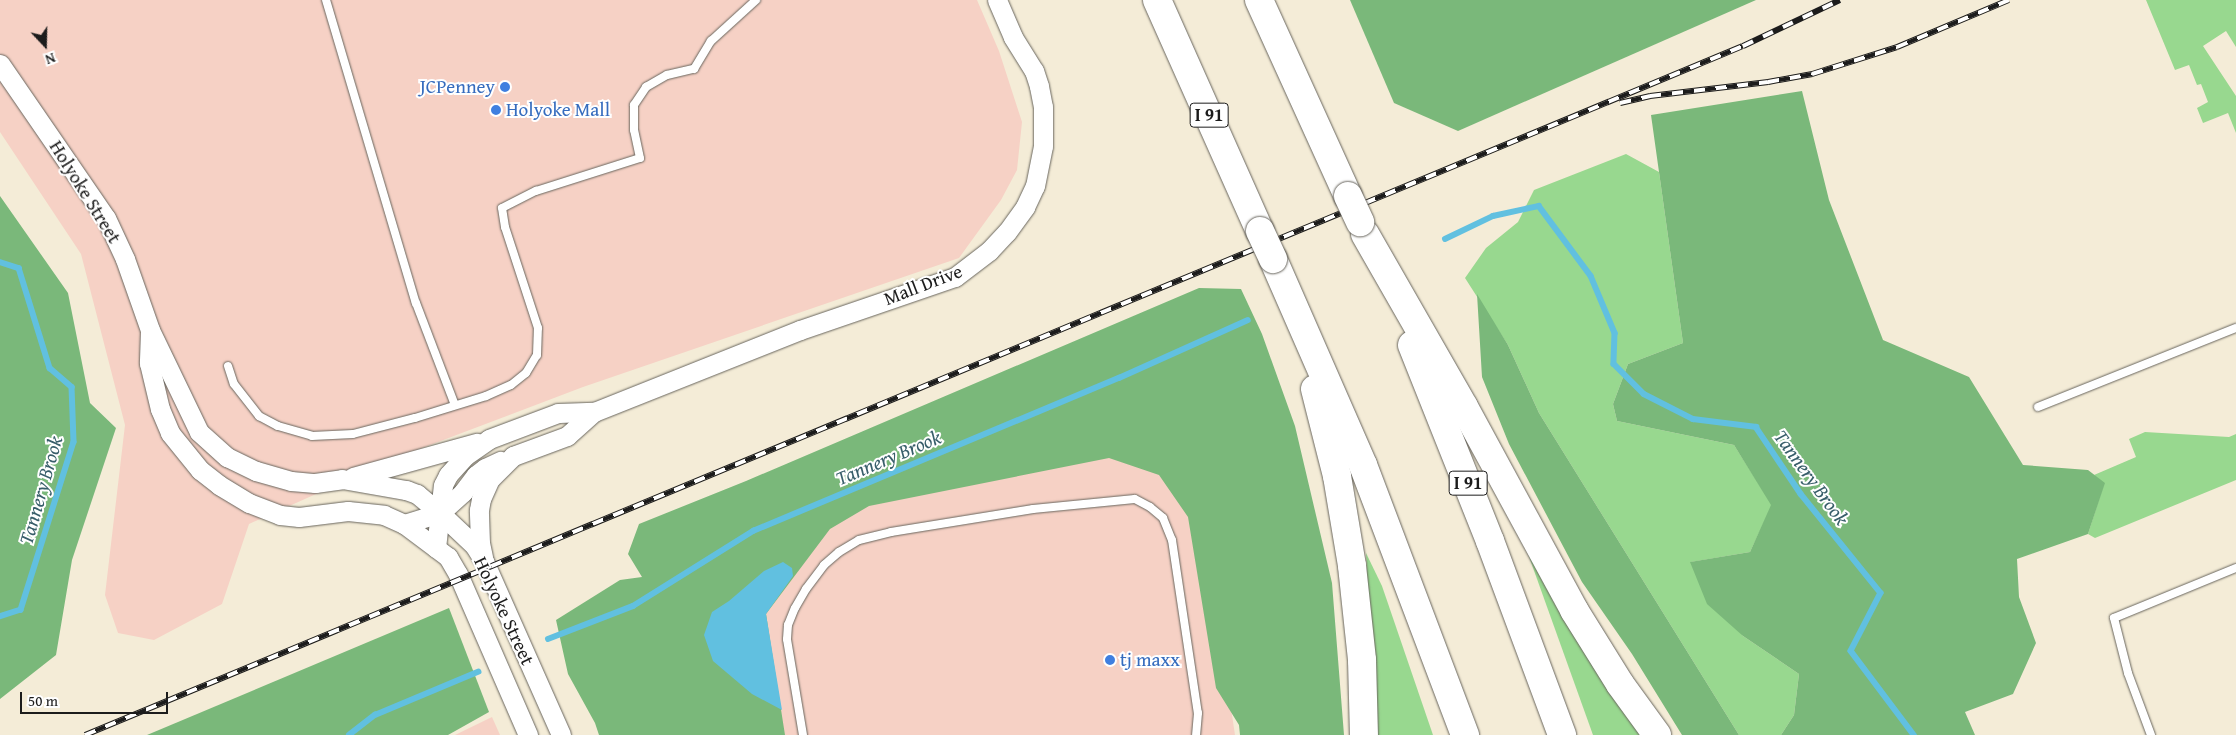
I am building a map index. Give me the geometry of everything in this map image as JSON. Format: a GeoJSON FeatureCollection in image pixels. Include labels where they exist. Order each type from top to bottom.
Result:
{"type":"FeatureCollection","features":[{"type":"Feature","properties":{"kind":"highway","name":"I 91"},"geometry":{"type":"LineString","coordinates":[[1157,0],[1273,258],[1363,465],[1465,735]]}},
{"type":"Feature","properties":{"kind":"highway","name":"I 91"},"geometry":{"type":"LineString","coordinates":[[1259,0],[1363,228],[1452,444],[1519,616],[1562,735]]}},
{"type":"Feature","properties":{"kind":"highway"},"geometry":{"type":"LineString","coordinates":[[1363,228],[1460,399],[1578,617],[1620,684],[1657,735]]}},
{"type":"Feature","properties":{"kind":"highway"},"geometry":{"type":"LineString","coordinates":[[1288,294],[1324,421],[1345,518],[1360,627],[1364,735]]}},
{"type":"Feature","properties":{"kind":"street","name":"Mall Drive"},"geometry":{"type":"LineString","coordinates":[[484,561],[480,543],[481,499],[490,479],[513,456],[567,436],[594,412],[800,330],[954,277],[989,251],[1007,232],[1025,207],[1041,166],[1044,136],[1043,107],[1036,79],[997,0]]}},
{"type":"Feature","properties":{"kind":"street","name":"Holyoke Street"},"geometry":{"type":"LineString","coordinates":[[0,64],[106,218],[125,259],[150,330],[192,420],[211,444],[240,464],[271,476],[315,483],[342,479],[406,490],[417,494],[440,513],[464,534],[484,561],[561,735]]}},
{"type":"Feature","properties":{"kind":"street","name":"Holyoke Street"},"geometry":{"type":"LineString","coordinates":[[150,330],[149,364],[160,409],[170,433],[200,470],[219,485],[249,502],[280,515],[299,517],[348,511],[384,515],[404,524],[448,557],[458,574],[528,735]]}},
{"type":"Feature","properties":{"kind":"street","name":"Mall Drive"},"geometry":{"type":"LineString","coordinates":[[436,548],[443,485],[448,475],[465,456],[489,439],[558,413],[594,412]]}},
{"type":"Feature","properties":{"kind":"street"},"geometry":{"type":"LineString","coordinates":[[342,479],[422,459],[489,439]]}},
{"type":"Feature","properties":{"kind":"street"},"geometry":{"type":"LineString","coordinates":[[404,524],[440,513],[463,492],[476,475],[485,468],[513,456]]}},
{"type":"Feature","properties":{"kind":"lane"},"geometry":{"type":"LineString","coordinates":[[326,0],[416,303],[455,406]]}},
{"type":"Feature","properties":{"kind":"lane"},"geometry":{"type":"LineString","coordinates":[[228,366],[234,384],[259,416],[278,426],[312,436],[353,434],[455,406],[511,384],[526,373],[537,355],[538,328],[505,227],[502,208],[536,191],[640,158],[634,130],[634,105],[646,87],[667,75],[694,69],[711,41],[756,0]]}},
{"type":"Feature","properties":{"kind":"lane"},"geometry":{"type":"LineString","coordinates":[[2038,407],[2236,328]]}},
{"type":"Feature","properties":{"kind":"lane"},"geometry":{"type":"LineString","coordinates":[[803,735],[787,639],[788,625],[806,589],[824,565],[839,552],[859,540],[891,532],[1033,509],[1135,499],[1150,507],[1163,518],[1172,540],[1198,713],[1196,735]]}},
{"type":"Feature","properties":{"kind":"lane"},"geometry":{"type":"LineString","coordinates":[[2151,735],[2128,673],[2114,618],[2236,568]]}},
{"type":"Feature","properties":{"kind":"shaded area","name":"Holyoke Mall"},"geometry":{"type":"Polygon","coordinates":[[[0,0],[977,0],[999,51],[1022,122],[1017,170],[1001,200],[959,258],[583,387],[401,456],[249,524],[222,604],[154,640],[118,633],[105,595],[125,425],[81,254],[0,132],[0,0]]]}},
{"type":"Feature","properties":{"kind":"shaded area"},"geometry":{"type":"Polygon","coordinates":[[[1191,439],[1235,735],[761,735],[743,607],[850,499],[1191,439]]]}},
{"type":"Feature","properties":{"kind":"shaded area"},"geometry":{"type":"Polygon","coordinates":[[[492,717],[500,735],[455,735],[492,717]]]}},
{"type":"Feature","properties":{"kind":"green space"},"geometry":{"type":"Polygon","coordinates":[[[1350,0],[1756,0],[1458,131],[1394,103],[1350,0]]]}},
{"type":"Feature","properties":{"kind":"green space"},"geometry":{"type":"Polygon","coordinates":[[[2146,0],[2236,0],[2236,47],[2226,31],[2203,46],[2236,96],[2236,133],[2228,113],[2203,123],[2197,108],[2208,102],[2201,84],[2197,85],[2189,65],[2175,70],[2146,0]]]}},
{"type":"Feature","properties":{"kind":"green space"},"geometry":{"type":"Polygon","coordinates":[[[1802,91],[1829,200],[1883,340],[1969,377],[2023,465],[2088,470],[2105,483],[2088,534],[2017,559],[2019,597],[2036,643],[2013,694],[1965,712],[1975,735],[1781,735],[1794,715],[1799,674],[1743,636],[1707,604],[1690,562],[1750,552],[1771,505],[1734,445],[1617,421],[1613,404],[1628,364],[1683,343],[1651,115],[1802,91]]]}},
{"type":"Feature","properties":{"kind":"green space"},"geometry":{"type":"Polygon","coordinates":[[[1626,154],[1659,172],[1683,343],[1628,364],[1613,404],[1617,421],[1734,445],[1772,505],[1750,552],[1691,562],[1743,636],[1799,674],[1794,715],[1781,735],[1739,735],[1539,413],[1508,345],[1465,278],[1486,248],[1518,222],[1534,190],[1626,154]]]}},
{"type":"Feature","properties":{"kind":"green space"},"geometry":{"type":"Polygon","coordinates":[[[0,196],[68,293],[90,403],[116,428],[72,560],[56,655],[0,699],[0,196]]]}},
{"type":"Feature","properties":{"kind":"green space"},"geometry":{"type":"Polygon","coordinates":[[[1199,288],[1241,289],[1262,334],[1295,426],[1332,583],[1344,735],[1240,735],[1239,725],[1216,688],[1188,517],[1159,475],[1109,458],[869,506],[830,529],[766,614],[785,735],[599,735],[595,723],[568,674],[556,620],[620,580],[642,577],[628,554],[639,524],[746,481],[1199,288]]]}},
{"type":"Feature","properties":{"kind":"green space"},"geometry":{"type":"Polygon","coordinates":[[[1477,294],[1508,345],[1539,413],[1739,735],[1682,735],[1632,654],[1582,582],[1509,444],[1482,377],[1477,294]]]}},
{"type":"Feature","properties":{"kind":"green space"},"geometry":{"type":"Polygon","coordinates":[[[2145,432],[2229,437],[2236,434],[2236,480],[2095,538],[2088,534],[2104,484],[2094,475],[2136,457],[2129,439],[2145,432]]]}},
{"type":"Feature","properties":{"kind":"green space"},"geometry":{"type":"Polygon","coordinates":[[[1523,540],[1647,735],[1593,735],[1523,540]]]}},
{"type":"Feature","properties":{"kind":"green space"},"geometry":{"type":"Polygon","coordinates":[[[1366,553],[1382,586],[1433,735],[1375,735],[1366,553]]]}},
{"type":"Feature","properties":{"kind":"green space"},"geometry":{"type":"Polygon","coordinates":[[[449,608],[489,712],[448,735],[147,735],[449,608]]]}},
{"type":"Feature","properties":{"kind":"water"},"geometry":{"type":"Polygon","coordinates":[[[783,562],[792,568],[793,576],[766,614],[782,710],[752,694],[713,661],[704,635],[712,612],[729,601],[764,571],[783,562]]]}},
{"type":"Feature","properties":{"kind":"waterway","name":"Tannery Brook"},"geometry":{"type":"LineString","coordinates":[[1445,239],[1493,216],[1539,206],[1591,276],[1615,333],[1614,364],[1644,394],[1693,419],[1756,427],[1801,494],[1881,593],[1851,651],[1914,735]]}},
{"type":"Feature","properties":{"kind":"waterway","name":"Tannery Brook"},"geometry":{"type":"LineString","coordinates":[[0,262],[19,268],[50,368],[72,387],[74,442],[21,610],[0,617]]}},
{"type":"Feature","properties":{"kind":"waterway","name":"Tannery Brook"},"geometry":{"type":"LineString","coordinates":[[548,639],[633,606],[753,531],[1119,378],[1248,320]]}},
{"type":"Feature","properties":{"kind":"waterway","name":"Tannery Brook"},"geometry":{"type":"LineString","coordinates":[[349,735],[375,715],[478,672]]}},
{"type":"Feature","properties":{"kind":"railway"},"geometry":{"type":"LineString","coordinates":[[85,735],[1743,46],[1840,0]]}},
{"type":"Feature","properties":{"kind":"railway"},"geometry":{"type":"LineString","coordinates":[[1620,103],[1650,96],[1768,82],[1812,74],[1897,47],[2009,0]]}},
{"type":"Feature","properties":{"kind":"place","name":"JCPenney"},"geometry":{"type":"Point","coordinates":[505,87]}},
{"type":"Feature","properties":{"kind":"place","name":"Holyoke Mall"},"geometry":{"type":"Point","coordinates":[496,110]}},
{"type":"Feature","properties":{"kind":"place","name":"tj maxx"},"geometry":{"type":"Point","coordinates":[1110,660]}}]}
